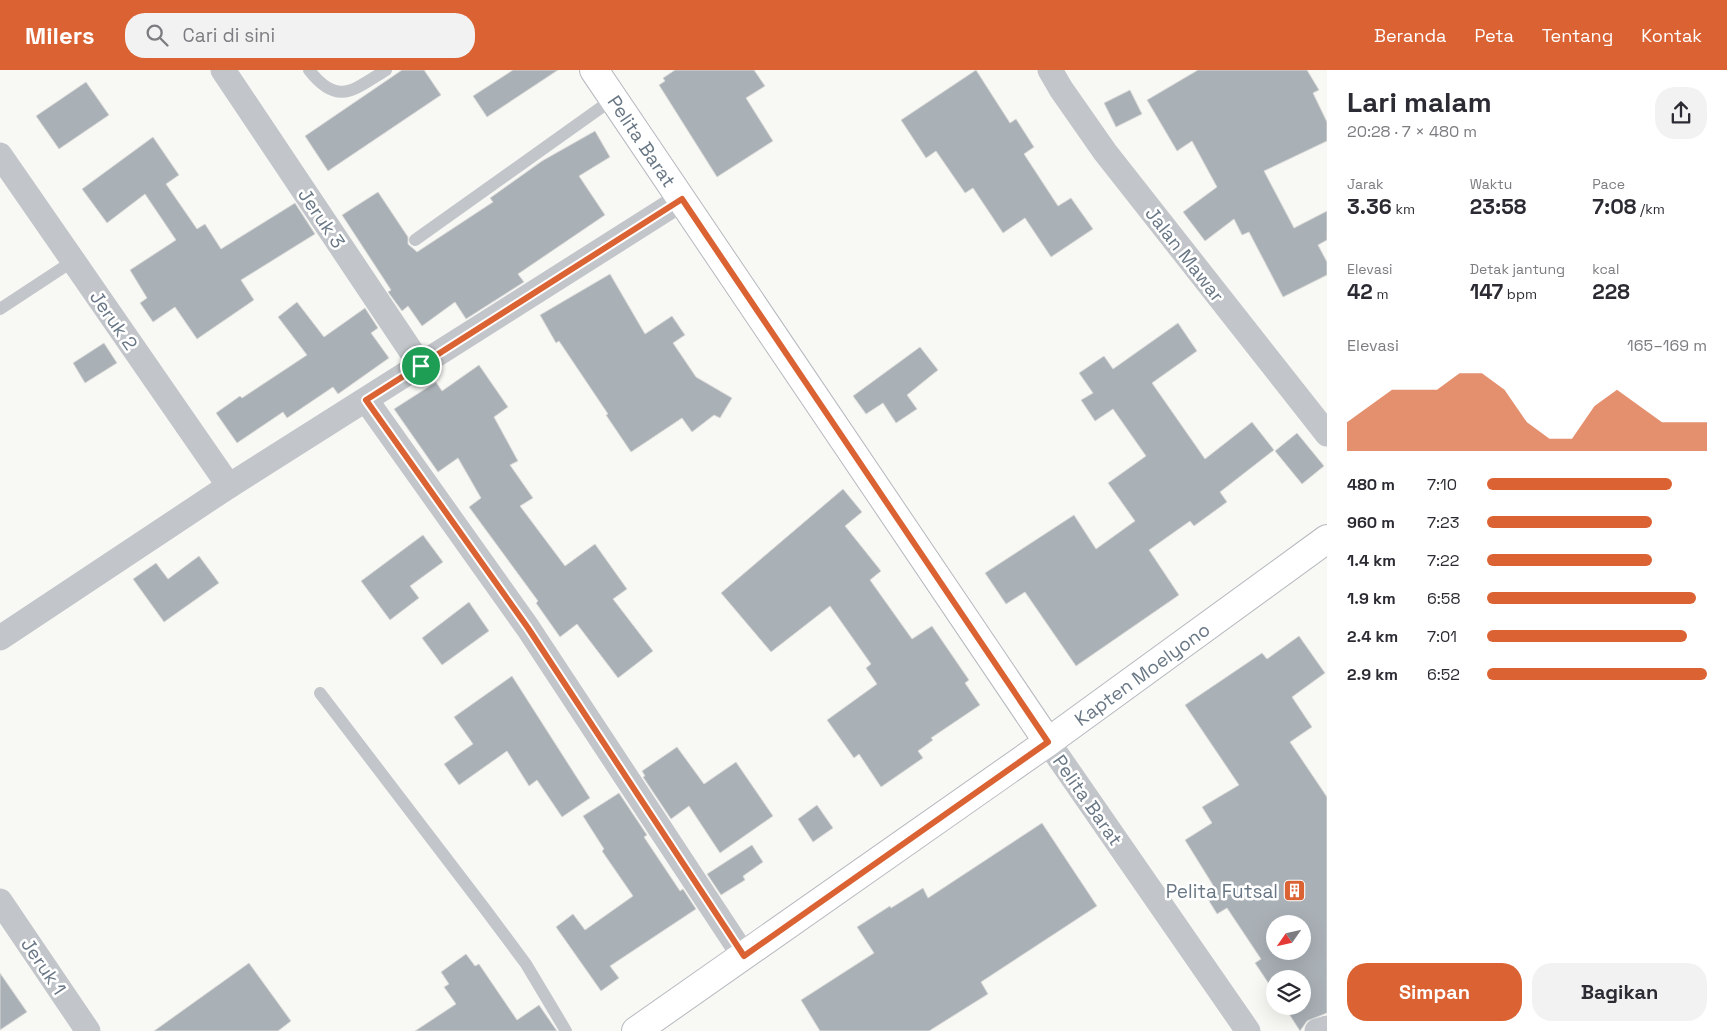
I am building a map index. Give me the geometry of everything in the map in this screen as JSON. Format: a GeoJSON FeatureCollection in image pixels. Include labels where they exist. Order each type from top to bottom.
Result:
{"type":"FeatureCollection","features":[{"type":"Feature","properties":{"kind":"street","name":"Jeruk 3"},"geometry":{"type":"LineString","coordinates":[[223,70],[421,366]]}},
{"type":"Feature","properties":{"kind":"street","name":"Pelita Barat"},"geometry":{"type":"LineString","coordinates":[[594,70],[1048,742],[1248,1031]]}},
{"type":"Feature","properties":{"kind":"street","name":"Jalan Mawar"},"geometry":{"type":"LineString","coordinates":[[1050,70],[1105,152],[1327,434]]}},
{"type":"Feature","properties":{"kind":"street","name":"Jeruk 2"},"geometry":{"type":"LineString","coordinates":[[0,155],[229,486]]}},
{"type":"Feature","properties":{"kind":"street"},"geometry":{"type":"LineString","coordinates":[[0,638],[229,486],[682,199]]}},
{"type":"Feature","properties":{"kind":"street"},"geometry":{"type":"LineString","coordinates":[[366,400],[528,628],[744,956]]}},
{"type":"Feature","properties":{"kind":"street","name":"Kapten Moelyono"},"geometry":{"type":"LineString","coordinates":[[636,1031],[1048,742],[1327,539]]}},
{"type":"Feature","properties":{"kind":"street","name":"Jeruk 1"},"geometry":{"type":"LineString","coordinates":[[0,901],[88,1031]]}},
{"type":"Feature","properties":{"kind":"street"},"geometry":{"type":"LineString","coordinates":[[1317,1031],[1327,1028]]}},
{"type":"Feature","properties":{"kind":"lane"},"geometry":{"type":"LineString","coordinates":[[309,70],[327,89],[343,93],[356,89],[386,70]]}},
{"type":"Feature","properties":{"kind":"lane"},"geometry":{"type":"LineString","coordinates":[[415,240],[613,99]]}},
{"type":"Feature","properties":{"kind":"lane"},"geometry":{"type":"LineString","coordinates":[[0,309],[73,261]]}},
{"type":"Feature","properties":{"kind":"lane"},"geometry":{"type":"LineString","coordinates":[[320,693],[526,964],[566,1031]]}},
{"type":"Feature","properties":{"kind":"building"},"geometry":{"type":"Polygon","coordinates":[[[402,70],[424,70],[441,95],[328,171],[305,136],[402,70]]]}},
{"type":"Feature","properties":{"kind":"building"},"geometry":{"type":"Polygon","coordinates":[[[513,70],[558,70],[487,117],[473,96],[513,70]]]}},
{"type":"Feature","properties":{"kind":"building"},"geometry":{"type":"Polygon","coordinates":[[[675,70],[754,70],[765,86],[746,98],[773,141],[717,177],[659,85],[665,81],[663,78],[675,70]]]}},
{"type":"Feature","properties":{"kind":"building"},"geometry":{"type":"Polygon","coordinates":[[[976,70],[1010,123],[1016,119],[1034,147],[1024,154],[1058,206],[1071,198],[1093,229],[1051,257],[1025,218],[1003,233],[973,188],[965,193],[936,151],[926,158],[901,120],[976,70]]]}},
{"type":"Feature","properties":{"kind":"building"},"geometry":{"type":"Polygon","coordinates":[[[1198,70],[1307,70],[1319,90],[1313,93],[1327,122],[1327,141],[1264,171],[1294,228],[1327,211],[1327,240],[1318,245],[1327,262],[1327,275],[1283,297],[1249,232],[1242,235],[1234,219],[1205,241],[1183,212],[1217,187],[1192,141],[1177,151],[1147,100],[1198,70]]]}},
{"type":"Feature","properties":{"kind":"building"},"geometry":{"type":"Polygon","coordinates":[[[86,82],[109,115],[59,149],[36,116],[86,82]]]}},
{"type":"Feature","properties":{"kind":"building"},"geometry":{"type":"Polygon","coordinates":[[[1130,90],[1142,114],[1116,127],[1104,103],[1130,90]]]}},
{"type":"Feature","properties":{"kind":"building"},"geometry":{"type":"Polygon","coordinates":[[[595,131],[610,157],[579,176],[605,215],[518,274],[524,282],[466,319],[455,302],[422,326],[408,306],[402,311],[388,292],[391,290],[342,215],[378,192],[408,237],[408,244],[417,252],[493,202],[490,198],[542,161],[595,131]]]}},
{"type":"Feature","properties":{"kind":"building"},"geometry":{"type":"Polygon","coordinates":[[[153,137],[179,175],[166,184],[197,229],[205,224],[221,249],[295,203],[315,234],[241,280],[254,300],[197,339],[175,307],[153,322],[140,303],[147,298],[130,270],[176,240],[145,194],[107,223],[82,189],[153,137]]]}},
{"type":"Feature","properties":{"kind":"building"},"geometry":{"type":"Polygon","coordinates":[[[610,274],[645,334],[672,316],[685,335],[673,343],[696,377],[732,398],[720,418],[714,415],[692,432],[682,418],[631,452],[559,341],[556,343],[540,315],[610,274]]]}},
{"type":"Feature","properties":{"kind":"building"},"geometry":{"type":"Polygon","coordinates":[[[297,302],[324,337],[365,308],[378,328],[371,333],[389,358],[338,394],[333,387],[287,418],[283,412],[237,443],[216,413],[307,355],[278,317],[297,302]]]}},
{"type":"Feature","properties":{"kind":"building"},"geometry":{"type":"Polygon","coordinates":[[[1178,323],[1197,351],[1152,383],[1205,459],[1252,422],[1274,450],[1220,492],[1227,502],[1194,526],[1190,521],[1149,550],[1179,595],[1076,666],[1025,592],[1006,604],[985,573],[1074,515],[1096,549],[1135,521],[1108,483],[1146,456],[1113,409],[1095,421],[1081,400],[1093,393],[1079,373],[1104,356],[1113,369],[1178,323]]]}},
{"type":"Feature","properties":{"kind":"building"},"geometry":{"type":"Polygon","coordinates":[[[104,343],[117,363],[85,383],[73,363],[104,343]]]}},
{"type":"Feature","properties":{"kind":"building"},"geometry":{"type":"Polygon","coordinates":[[[920,347],[938,370],[907,395],[917,409],[896,423],[883,403],[866,414],[853,396],[920,347]]]}},
{"type":"Feature","properties":{"kind":"building"},"geometry":{"type":"Polygon","coordinates":[[[479,365],[508,407],[494,417],[518,461],[510,465],[533,498],[520,506],[565,566],[595,544],[627,589],[613,599],[653,651],[618,678],[577,624],[560,637],[536,603],[538,601],[469,507],[481,498],[458,458],[438,472],[394,409],[436,382],[442,391],[479,365]]]}},
{"type":"Feature","properties":{"kind":"building"},"geometry":{"type":"Polygon","coordinates":[[[1297,433],[1324,466],[1302,484],[1275,451],[1297,433]]]}},
{"type":"Feature","properties":{"kind":"building"},"geometry":{"type":"Polygon","coordinates":[[[843,489],[862,512],[845,526],[881,571],[870,580],[912,639],[932,626],[969,680],[965,683],[980,705],[931,738],[933,740],[918,751],[923,758],[881,787],[859,754],[854,758],[827,720],[877,684],[866,668],[871,664],[830,606],[771,652],[721,593],[843,489]]]}},
{"type":"Feature","properties":{"kind":"building"},"geometry":{"type":"Polygon","coordinates":[[[423,535],[443,562],[410,586],[419,598],[390,620],[361,581],[423,535]]]}},
{"type":"Feature","properties":{"kind":"building"},"geometry":{"type":"Polygon","coordinates":[[[199,556],[219,583],[164,622],[133,579],[156,563],[168,579],[199,556]]]}},
{"type":"Feature","properties":{"kind":"building"},"geometry":{"type":"Polygon","coordinates":[[[469,602],[489,631],[442,665],[422,638],[469,602]]]}},
{"type":"Feature","properties":{"kind":"building"},"geometry":{"type":"Polygon","coordinates":[[[1299,636],[1325,673],[1292,697],[1312,727],[1290,742],[1327,797],[1327,1013],[1307,1021],[1300,1031],[1290,1015],[1311,1015],[1311,970],[1266,970],[1266,980],[1255,963],[1261,959],[1227,908],[1217,914],[1206,896],[1216,890],[1185,840],[1212,823],[1202,807],[1239,785],[1185,705],[1262,653],[1267,659],[1299,636]]]}},
{"type":"Feature","properties":{"kind":"building"},"geometry":{"type":"Polygon","coordinates":[[[512,676],[590,798],[562,817],[537,780],[529,786],[507,751],[459,785],[444,764],[473,744],[454,717],[512,676]]]}},
{"type":"Feature","properties":{"kind":"building"},"geometry":{"type":"Polygon","coordinates":[[[677,747],[704,784],[736,762],[773,816],[720,853],[689,806],[671,819],[643,777],[645,776],[642,771],[677,747]]]}},
{"type":"Feature","properties":{"kind":"building"},"geometry":{"type":"Polygon","coordinates":[[[619,793],[647,835],[644,837],[680,891],[683,889],[696,909],[610,966],[619,978],[601,991],[556,927],[573,914],[585,930],[633,896],[602,851],[604,849],[583,816],[619,793]]]}},
{"type":"Feature","properties":{"kind":"building"},"geometry":{"type":"Polygon","coordinates":[[[817,805],[833,828],[813,842],[798,819],[817,805]]]}},
{"type":"Feature","properties":{"kind":"building"},"geometry":{"type":"Polygon","coordinates":[[[1042,823],[1097,906],[981,982],[988,994],[929,1031],[820,1031],[801,1000],[874,953],[857,927],[923,888],[928,898],[1042,823]]]}},
{"type":"Feature","properties":{"kind":"building"},"geometry":{"type":"Polygon","coordinates":[[[752,845],[763,862],[743,876],[745,880],[721,895],[707,874],[752,845]]]}},
{"type":"Feature","properties":{"kind":"building"},"geometry":{"type":"Polygon","coordinates":[[[466,954],[475,966],[479,964],[517,1020],[539,1005],[557,1031],[415,1031],[456,1004],[444,987],[449,984],[441,972],[466,954]]]}},
{"type":"Feature","properties":{"kind":"building"},"geometry":{"type":"Polygon","coordinates":[[[249,963],[291,1021],[278,1031],[154,1031],[249,963]]]}},
{"type":"Feature","properties":{"kind":"building"},"geometry":{"type":"Polygon","coordinates":[[[0,973],[27,1012],[0,1030],[0,973]]]}},
{"type":"Feature","properties":{"kind":"place","name":"Pelita Futsal"},"geometry":{"type":"Point","coordinates":[1294,891]}},
{"type":"Feature","properties":{"kind":"route"},"geometry":{"type":"LineString","coordinates":[[682,199],[1048,742],[744,956],[528,628],[366,400],[421,366],[682,199]]}}]}
